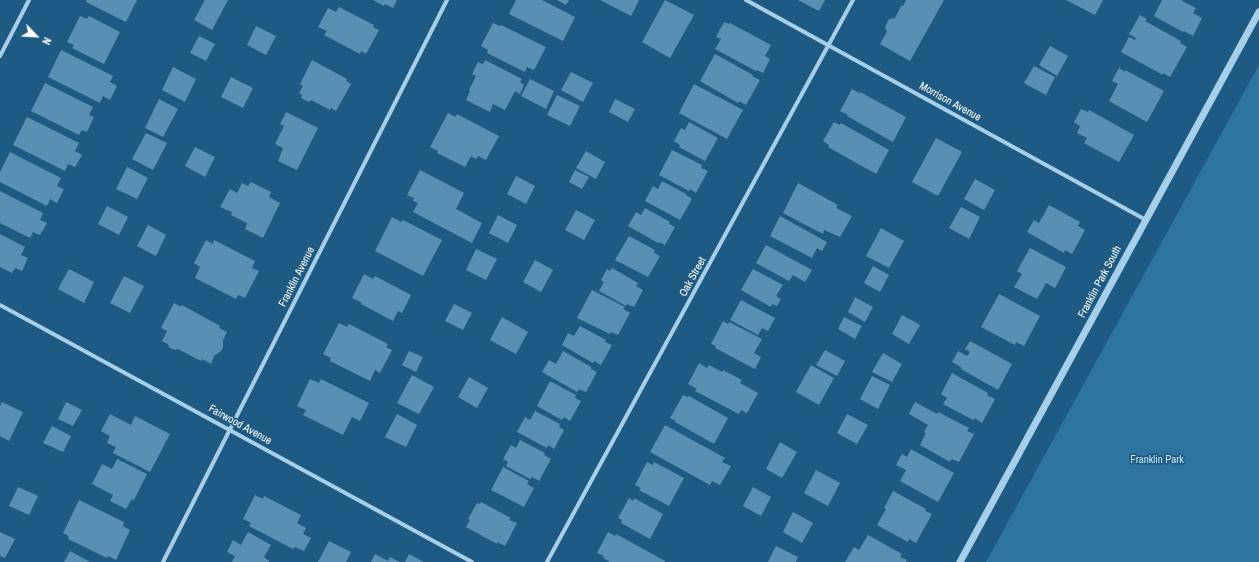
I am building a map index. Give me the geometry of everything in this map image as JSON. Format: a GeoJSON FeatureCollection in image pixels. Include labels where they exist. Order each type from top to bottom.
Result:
{"type":"FeatureCollection","features":[{"type":"Feature","properties":{"kind":"street"},"geometry":{"type":"LineString","coordinates":[[0,56],[29,0]]}},
{"type":"Feature","properties":{"kind":"street","name":"Franklin Avenue"},"geometry":{"type":"LineString","coordinates":[[163,562],[447,0]]}},
{"type":"Feature","properties":{"kind":"street","name":"Morrison Avenue"},"geometry":{"type":"LineString","coordinates":[[746,0],[1146,220]]}},
{"type":"Feature","properties":{"kind":"street","name":"Oak Street"},"geometry":{"type":"LineString","coordinates":[[548,562],[853,0]]}},
{"type":"Feature","properties":{"kind":"street","name":"Franklin Park South"},"geometry":{"type":"LineString","coordinates":[[960,562],[1259,12]]}},
{"type":"Feature","properties":{"kind":"street","name":"Fairwood Avenue"},"geometry":{"type":"LineString","coordinates":[[0,305],[472,562]]}},
{"type":"Feature","properties":{"kind":"green space","name":"Franklin Park"},"geometry":{"type":"Polygon","coordinates":[[[1259,65],[1259,562],[986,562],[1259,65]]]}},
{"type":"Feature","properties":{"kind":"building"},"geometry":{"type":"Polygon","coordinates":[[[87,0],[137,0],[126,22],[86,2],[87,0]]]}},
{"type":"Feature","properties":{"kind":"building"},"geometry":{"type":"Polygon","coordinates":[[[205,0],[228,0],[212,30],[194,20],[205,0]]]}},
{"type":"Feature","properties":{"kind":"building"},"geometry":{"type":"Polygon","coordinates":[[[373,0],[397,0],[393,8],[385,4],[384,6],[373,0]]]}},
{"type":"Feature","properties":{"kind":"building"},"geometry":{"type":"Polygon","coordinates":[[[516,0],[542,0],[575,17],[563,41],[509,14],[516,0]]]}},
{"type":"Feature","properties":{"kind":"building"},"geometry":{"type":"Polygon","coordinates":[[[557,0],[569,0],[566,5],[557,0]]]}},
{"type":"Feature","properties":{"kind":"building"},"geometry":{"type":"Polygon","coordinates":[[[600,0],[639,0],[631,16],[600,0]]]}},
{"type":"Feature","properties":{"kind":"building"},"geometry":{"type":"Polygon","coordinates":[[[665,0],[694,15],[670,58],[642,42],[665,0]]]}},
{"type":"Feature","properties":{"kind":"building"},"geometry":{"type":"Polygon","coordinates":[[[798,0],[825,0],[819,11],[798,0]]]}},
{"type":"Feature","properties":{"kind":"building"},"geometry":{"type":"Polygon","coordinates":[[[906,0],[944,0],[910,61],[880,44],[887,32],[885,27],[889,19],[895,18],[906,0]]]}},
{"type":"Feature","properties":{"kind":"building"},"geometry":{"type":"Polygon","coordinates":[[[1066,0],[1103,0],[1095,15],[1066,0]]]}},
{"type":"Feature","properties":{"kind":"building"},"geometry":{"type":"Polygon","coordinates":[[[1162,0],[1182,0],[1196,8],[1193,13],[1202,18],[1193,36],[1154,16],[1162,0]]]}},
{"type":"Feature","properties":{"kind":"building"},"geometry":{"type":"Polygon","coordinates":[[[339,7],[374,25],[373,27],[379,30],[366,54],[361,51],[360,54],[324,35],[327,31],[318,27],[328,8],[336,12],[339,7]]]}},
{"type":"Feature","properties":{"kind":"building"},"geometry":{"type":"Polygon","coordinates":[[[1140,15],[1147,19],[1145,21],[1181,41],[1180,43],[1187,47],[1170,77],[1163,73],[1163,75],[1121,52],[1129,37],[1135,40],[1136,38],[1129,34],[1140,15]]]}},
{"type":"Feature","properties":{"kind":"building"},"geometry":{"type":"Polygon","coordinates":[[[80,16],[87,19],[89,16],[120,32],[104,64],[72,48],[74,45],[67,42],[80,16]]]}},
{"type":"Feature","properties":{"kind":"building"},"geometry":{"type":"Polygon","coordinates":[[[724,22],[730,23],[771,45],[765,56],[770,59],[763,73],[757,70],[756,71],[715,49],[721,39],[716,37],[724,22]]]}},
{"type":"Feature","properties":{"kind":"building"},"geometry":{"type":"Polygon","coordinates":[[[493,23],[500,26],[501,25],[546,47],[534,70],[527,67],[525,72],[487,53],[488,50],[481,46],[493,23]]]}},
{"type":"Feature","properties":{"kind":"building"},"geometry":{"type":"Polygon","coordinates":[[[256,26],[276,36],[266,55],[247,45],[256,26]]]}},
{"type":"Feature","properties":{"kind":"building"},"geometry":{"type":"Polygon","coordinates":[[[199,36],[215,44],[206,61],[190,53],[199,36]]]}},
{"type":"Feature","properties":{"kind":"building"},"geometry":{"type":"Polygon","coordinates":[[[1050,46],[1068,56],[1057,76],[1039,65],[1050,46]]]}},
{"type":"Feature","properties":{"kind":"building"},"geometry":{"type":"Polygon","coordinates":[[[61,50],[113,76],[110,82],[117,86],[110,100],[103,96],[100,103],[48,77],[61,50]]]}},
{"type":"Feature","properties":{"kind":"building"},"geometry":{"type":"Polygon","coordinates":[[[715,54],[760,80],[746,105],[739,101],[738,103],[700,81],[715,54]]]}},
{"type":"Feature","properties":{"kind":"building"},"geometry":{"type":"Polygon","coordinates":[[[312,60],[347,79],[346,81],[351,84],[336,111],[331,108],[330,110],[311,100],[309,102],[301,98],[302,95],[299,93],[303,86],[300,84],[312,60]]]}},
{"type":"Feature","properties":{"kind":"building"},"geometry":{"type":"Polygon","coordinates":[[[485,60],[522,79],[520,82],[524,85],[520,94],[515,91],[505,110],[493,104],[490,112],[466,100],[476,76],[472,74],[478,62],[483,64],[485,60]]]}},
{"type":"Feature","properties":{"kind":"building"},"geometry":{"type":"Polygon","coordinates":[[[1034,66],[1055,77],[1046,95],[1024,83],[1034,66]]]}},
{"type":"Feature","properties":{"kind":"building"},"geometry":{"type":"Polygon","coordinates":[[[173,67],[196,79],[185,102],[162,90],[173,67]]]}},
{"type":"Feature","properties":{"kind":"building"},"geometry":{"type":"Polygon","coordinates":[[[1119,68],[1164,91],[1147,122],[1109,101],[1118,84],[1112,81],[1119,68]]]}},
{"type":"Feature","properties":{"kind":"building"},"geometry":{"type":"Polygon","coordinates":[[[571,72],[593,83],[583,102],[561,90],[571,72]]]}},
{"type":"Feature","properties":{"kind":"building"},"geometry":{"type":"Polygon","coordinates":[[[231,77],[253,88],[243,108],[221,97],[231,77]]]}},
{"type":"Feature","properties":{"kind":"building"},"geometry":{"type":"Polygon","coordinates":[[[530,79],[554,91],[546,109],[521,96],[530,79]]]}},
{"type":"Feature","properties":{"kind":"building"},"geometry":{"type":"Polygon","coordinates":[[[45,83],[93,107],[89,115],[94,117],[87,132],[82,130],[79,135],[31,111],[45,83]]]}},
{"type":"Feature","properties":{"kind":"building"},"geometry":{"type":"Polygon","coordinates":[[[694,84],[743,110],[727,139],[679,113],[694,84]]]}},
{"type":"Feature","properties":{"kind":"building"},"geometry":{"type":"Polygon","coordinates":[[[852,89],[906,117],[893,142],[840,111],[852,89]]]}},
{"type":"Feature","properties":{"kind":"building"},"geometry":{"type":"Polygon","coordinates":[[[557,95],[580,106],[570,126],[547,115],[557,95]]]}},
{"type":"Feature","properties":{"kind":"building"},"geometry":{"type":"Polygon","coordinates":[[[159,99],[178,109],[163,137],[145,128],[159,99]]]}},
{"type":"Feature","properties":{"kind":"building"},"geometry":{"type":"Polygon","coordinates":[[[615,99],[635,109],[628,122],[609,112],[615,99]]]}},
{"type":"Feature","properties":{"kind":"building"},"geometry":{"type":"Polygon","coordinates":[[[1081,109],[1088,112],[1089,110],[1134,135],[1119,162],[1084,143],[1087,138],[1077,133],[1080,126],[1074,122],[1081,109]]]}},
{"type":"Feature","properties":{"kind":"building"},"geometry":{"type":"Polygon","coordinates":[[[286,112],[318,128],[297,170],[278,161],[283,148],[275,144],[284,126],[280,124],[286,112]]]}},
{"type":"Feature","properties":{"kind":"building"},"geometry":{"type":"Polygon","coordinates":[[[448,113],[455,117],[457,114],[499,136],[486,160],[478,156],[476,159],[471,156],[465,167],[437,153],[438,151],[430,147],[448,113]]]}},
{"type":"Feature","properties":{"kind":"building"},"geometry":{"type":"Polygon","coordinates":[[[27,117],[79,143],[75,151],[82,155],[75,167],[68,164],[65,171],[13,145],[27,117]]]}},
{"type":"Feature","properties":{"kind":"building"},"geometry":{"type":"Polygon","coordinates":[[[689,122],[718,138],[705,161],[679,147],[680,145],[674,141],[681,128],[685,130],[689,122]]]}},
{"type":"Feature","properties":{"kind":"building"},"geometry":{"type":"Polygon","coordinates":[[[834,122],[840,125],[841,123],[889,150],[876,174],[828,147],[829,145],[823,141],[834,122]]]}},
{"type":"Feature","properties":{"kind":"building"},"geometry":{"type":"Polygon","coordinates":[[[146,133],[167,143],[153,170],[132,159],[146,133]]]}},
{"type":"Feature","properties":{"kind":"building"},"geometry":{"type":"Polygon","coordinates":[[[936,138],[962,152],[938,196],[912,182],[936,138]]]}},
{"type":"Feature","properties":{"kind":"building"},"geometry":{"type":"Polygon","coordinates":[[[195,147],[215,157],[205,177],[185,166],[195,147]]]}},
{"type":"Feature","properties":{"kind":"building"},"geometry":{"type":"Polygon","coordinates":[[[672,150],[702,165],[701,168],[708,171],[696,193],[690,189],[689,191],[659,175],[672,150]]]}},
{"type":"Feature","properties":{"kind":"building"},"geometry":{"type":"Polygon","coordinates":[[[586,151],[605,162],[596,179],[576,168],[586,151]]]}},
{"type":"Feature","properties":{"kind":"building"},"geometry":{"type":"Polygon","coordinates":[[[10,152],[61,178],[57,186],[64,189],[57,203],[50,199],[47,206],[0,182],[0,172],[10,152]]]}},
{"type":"Feature","properties":{"kind":"building"},"geometry":{"type":"Polygon","coordinates":[[[127,167],[148,178],[137,199],[116,189],[127,167]]]}},
{"type":"Feature","properties":{"kind":"building"},"geometry":{"type":"Polygon","coordinates":[[[420,170],[464,193],[456,209],[482,223],[472,243],[413,212],[418,203],[413,201],[414,198],[407,195],[420,170]]]}},
{"type":"Feature","properties":{"kind":"building"},"geometry":{"type":"Polygon","coordinates":[[[575,170],[589,177],[582,189],[569,182],[575,170]]]}},
{"type":"Feature","properties":{"kind":"building"},"geometry":{"type":"Polygon","coordinates":[[[516,176],[535,186],[526,204],[507,194],[516,176]]]}},
{"type":"Feature","properties":{"kind":"building"},"geometry":{"type":"Polygon","coordinates":[[[975,179],[995,190],[984,210],[964,199],[975,179]]]}},
{"type":"Feature","properties":{"kind":"building"},"geometry":{"type":"Polygon","coordinates":[[[662,181],[686,194],[692,199],[680,220],[645,201],[653,186],[658,189],[662,181]]]}},
{"type":"Feature","properties":{"kind":"building"},"geometry":{"type":"Polygon","coordinates":[[[251,182],[271,192],[269,197],[280,203],[263,238],[245,229],[247,223],[231,215],[232,212],[220,207],[230,189],[237,193],[242,183],[248,186],[251,182]]]}},
{"type":"Feature","properties":{"kind":"building"},"geometry":{"type":"Polygon","coordinates":[[[798,183],[838,205],[836,208],[852,216],[840,237],[824,230],[823,234],[783,213],[798,183]]]}},
{"type":"Feature","properties":{"kind":"building"},"geometry":{"type":"Polygon","coordinates":[[[0,191],[43,213],[40,220],[47,223],[40,235],[33,232],[30,238],[0,223],[0,191]]]}},
{"type":"Feature","properties":{"kind":"building"},"geometry":{"type":"Polygon","coordinates":[[[1049,205],[1080,222],[1078,226],[1085,230],[1072,254],[1065,250],[1064,253],[1027,232],[1034,220],[1039,223],[1049,205]]]}},
{"type":"Feature","properties":{"kind":"building"},"geometry":{"type":"Polygon","coordinates":[[[107,206],[128,217],[119,235],[98,224],[107,206]]]}},
{"type":"Feature","properties":{"kind":"building"},"geometry":{"type":"Polygon","coordinates":[[[961,207],[980,217],[969,239],[949,228],[961,207]]]}},
{"type":"Feature","properties":{"kind":"building"},"geometry":{"type":"Polygon","coordinates":[[[645,208],[670,222],[669,224],[675,227],[665,245],[659,242],[658,243],[628,226],[636,212],[641,215],[645,208]]]}},
{"type":"Feature","properties":{"kind":"building"},"geometry":{"type":"Polygon","coordinates":[[[576,210],[595,220],[584,240],[565,230],[576,210]]]}},
{"type":"Feature","properties":{"kind":"building"},"geometry":{"type":"Polygon","coordinates":[[[498,215],[517,225],[508,243],[489,233],[498,215]]]}},
{"type":"Feature","properties":{"kind":"building"},"geometry":{"type":"Polygon","coordinates":[[[780,216],[827,242],[822,251],[817,248],[812,258],[770,236],[780,216]]]}},
{"type":"Feature","properties":{"kind":"building"},"geometry":{"type":"Polygon","coordinates":[[[392,217],[401,222],[403,220],[442,240],[423,276],[375,251],[392,217]]]}},
{"type":"Feature","properties":{"kind":"building"},"geometry":{"type":"Polygon","coordinates":[[[148,225],[166,235],[156,256],[137,246],[148,225]]]}},
{"type":"Feature","properties":{"kind":"building"},"geometry":{"type":"Polygon","coordinates":[[[881,228],[904,241],[889,268],[866,256],[881,228]]]}},
{"type":"Feature","properties":{"kind":"building"},"geometry":{"type":"Polygon","coordinates":[[[0,234],[25,247],[21,255],[28,258],[22,271],[15,268],[12,273],[0,267],[0,234]]]}},
{"type":"Feature","properties":{"kind":"building"},"geometry":{"type":"Polygon","coordinates":[[[629,236],[655,250],[654,253],[660,256],[648,277],[615,260],[629,236]]]}},
{"type":"Feature","properties":{"kind":"building"},"geometry":{"type":"Polygon","coordinates":[[[206,240],[213,244],[214,240],[255,261],[252,268],[259,271],[245,298],[238,295],[236,299],[195,278],[200,267],[194,263],[206,240]]]}},
{"type":"Feature","properties":{"kind":"building"},"geometry":{"type":"Polygon","coordinates":[[[766,245],[812,270],[805,282],[793,275],[789,281],[756,263],[766,245]]]}},
{"type":"Feature","properties":{"kind":"building"},"geometry":{"type":"Polygon","coordinates":[[[1030,248],[1066,267],[1055,288],[1046,283],[1037,299],[1014,287],[1022,274],[1017,271],[1030,248]]]}},
{"type":"Feature","properties":{"kind":"building"},"geometry":{"type":"Polygon","coordinates":[[[476,249],[497,259],[486,280],[466,270],[476,249]]]}},
{"type":"Feature","properties":{"kind":"building"},"geometry":{"type":"Polygon","coordinates":[[[535,260],[553,270],[541,292],[523,282],[535,260]]]}},
{"type":"Feature","properties":{"kind":"building"},"geometry":{"type":"Polygon","coordinates":[[[873,266],[889,275],[880,292],[864,283],[873,266]]]}},
{"type":"Feature","properties":{"kind":"building"},"geometry":{"type":"Polygon","coordinates":[[[612,268],[638,283],[636,286],[643,290],[634,307],[627,304],[626,306],[599,291],[604,282],[601,280],[607,269],[610,271],[612,268]]]}},
{"type":"Feature","properties":{"kind":"building"},"geometry":{"type":"Polygon","coordinates":[[[69,269],[94,282],[84,303],[58,289],[69,269]]]}},
{"type":"Feature","properties":{"kind":"building"},"geometry":{"type":"Polygon","coordinates":[[[753,269],[783,285],[776,296],[781,299],[777,306],[772,304],[771,307],[741,290],[753,269]]]}},
{"type":"Feature","properties":{"kind":"building"},"geometry":{"type":"Polygon","coordinates":[[[364,274],[373,279],[375,276],[411,295],[402,313],[398,311],[393,321],[352,298],[364,274]]]}},
{"type":"Feature","properties":{"kind":"building"},"geometry":{"type":"Polygon","coordinates":[[[124,276],[144,286],[130,313],[110,303],[124,276]]]}},
{"type":"Feature","properties":{"kind":"building"},"geometry":{"type":"Polygon","coordinates":[[[592,290],[625,307],[623,309],[630,313],[618,335],[611,332],[610,334],[577,318],[592,290]]]}},
{"type":"Feature","properties":{"kind":"building"},"geometry":{"type":"Polygon","coordinates":[[[999,294],[1040,316],[1024,346],[1016,342],[1015,345],[981,327],[999,294]]]}},
{"type":"Feature","properties":{"kind":"building"},"geometry":{"type":"Polygon","coordinates":[[[855,297],[873,307],[865,322],[848,312],[855,297]]]}},
{"type":"Feature","properties":{"kind":"building"},"geometry":{"type":"Polygon","coordinates":[[[741,300],[775,318],[768,331],[762,328],[758,335],[730,320],[741,300]]]}},
{"type":"Feature","properties":{"kind":"building"},"geometry":{"type":"Polygon","coordinates":[[[174,303],[181,307],[182,305],[220,326],[219,328],[227,332],[223,340],[223,348],[214,356],[211,364],[202,359],[201,361],[178,349],[175,350],[162,341],[167,331],[161,328],[174,303]]]}},
{"type":"Feature","properties":{"kind":"building"},"geometry":{"type":"Polygon","coordinates":[[[454,304],[472,313],[463,330],[445,321],[454,304]]]}},
{"type":"Feature","properties":{"kind":"building"},"geometry":{"type":"Polygon","coordinates":[[[902,315],[920,325],[909,344],[892,334],[902,315]]]}},
{"type":"Feature","properties":{"kind":"building"},"geometry":{"type":"Polygon","coordinates":[[[502,317],[528,332],[516,354],[490,340],[502,317]]]}},
{"type":"Feature","properties":{"kind":"building"},"geometry":{"type":"Polygon","coordinates":[[[844,317],[862,326],[855,339],[838,329],[844,317]]]}},
{"type":"Feature","properties":{"kind":"building"},"geometry":{"type":"Polygon","coordinates":[[[723,321],[728,324],[729,322],[762,339],[754,353],[761,357],[755,369],[715,348],[716,346],[711,344],[723,321]]]}},
{"type":"Feature","properties":{"kind":"building"},"geometry":{"type":"Polygon","coordinates":[[[339,323],[347,327],[349,324],[388,344],[386,347],[392,350],[380,373],[375,370],[370,381],[330,361],[331,358],[323,354],[339,323]]]}},
{"type":"Feature","properties":{"kind":"building"},"geometry":{"type":"Polygon","coordinates":[[[580,326],[606,340],[605,342],[612,345],[601,365],[594,361],[593,363],[562,345],[568,333],[574,336],[580,326]]]}},
{"type":"Feature","properties":{"kind":"building"},"geometry":{"type":"Polygon","coordinates":[[[970,341],[1012,364],[998,390],[961,369],[962,368],[952,362],[958,351],[967,356],[970,352],[965,349],[970,341]]]}},
{"type":"Feature","properties":{"kind":"building"},"geometry":{"type":"Polygon","coordinates":[[[825,350],[845,361],[837,376],[816,365],[825,350]]]}},
{"type":"Feature","properties":{"kind":"building"},"geometry":{"type":"Polygon","coordinates":[[[409,351],[423,357],[416,372],[402,365],[409,351]]]}},
{"type":"Feature","properties":{"kind":"building"},"geometry":{"type":"Polygon","coordinates":[[[563,351],[597,372],[586,392],[579,389],[577,392],[542,372],[549,360],[556,364],[563,351]]]}},
{"type":"Feature","properties":{"kind":"building"},"geometry":{"type":"Polygon","coordinates":[[[883,353],[902,364],[892,382],[872,372],[883,353]]]}},
{"type":"Feature","properties":{"kind":"building"},"geometry":{"type":"Polygon","coordinates":[[[699,363],[707,368],[709,365],[722,372],[723,370],[742,380],[740,383],[758,393],[747,413],[741,410],[739,414],[695,391],[697,389],[688,384],[699,363]]]}},
{"type":"Feature","properties":{"kind":"building"},"geometry":{"type":"Polygon","coordinates":[[[811,365],[834,378],[819,405],[796,392],[811,365]]]}},
{"type":"Feature","properties":{"kind":"building"},"geometry":{"type":"Polygon","coordinates":[[[952,373],[988,393],[987,395],[995,399],[982,423],[975,418],[973,420],[943,404],[947,398],[941,394],[952,373]]]}},
{"type":"Feature","properties":{"kind":"building"},"geometry":{"type":"Polygon","coordinates":[[[412,375],[434,387],[419,414],[397,403],[412,375]]]}},
{"type":"Feature","properties":{"kind":"building"},"geometry":{"type":"Polygon","coordinates":[[[872,376],[890,385],[878,409],[860,399],[872,376]]]}},
{"type":"Feature","properties":{"kind":"building"},"geometry":{"type":"Polygon","coordinates":[[[469,377],[488,388],[477,408],[458,397],[469,377]]]}},
{"type":"Feature","properties":{"kind":"building"},"geometry":{"type":"Polygon","coordinates":[[[310,379],[319,383],[321,379],[369,403],[360,421],[352,417],[343,435],[303,415],[306,410],[297,406],[310,379]]]}},
{"type":"Feature","properties":{"kind":"building"},"geometry":{"type":"Polygon","coordinates":[[[550,381],[576,395],[575,398],[581,401],[570,421],[564,417],[562,420],[537,406],[550,381]]]}},
{"type":"Feature","properties":{"kind":"building"},"geometry":{"type":"Polygon","coordinates":[[[683,395],[689,396],[728,418],[714,444],[670,418],[683,395]]]}},
{"type":"Feature","properties":{"kind":"building"},"geometry":{"type":"Polygon","coordinates":[[[2,402],[23,412],[9,441],[0,436],[0,406],[2,402]]]}},
{"type":"Feature","properties":{"kind":"building"},"geometry":{"type":"Polygon","coordinates":[[[66,402],[82,410],[73,426],[58,419],[66,402]]]}},
{"type":"Feature","properties":{"kind":"building"},"geometry":{"type":"Polygon","coordinates":[[[915,402],[937,414],[938,412],[969,428],[967,431],[974,434],[959,462],[952,459],[950,462],[920,445],[928,425],[909,414],[915,402]]]}},
{"type":"Feature","properties":{"kind":"building"},"geometry":{"type":"Polygon","coordinates":[[[535,411],[560,424],[559,427],[564,430],[554,449],[548,445],[547,448],[517,432],[525,417],[530,420],[535,411]]]}},
{"type":"Feature","properties":{"kind":"building"},"geometry":{"type":"Polygon","coordinates":[[[110,414],[131,425],[135,416],[170,434],[150,472],[113,453],[116,447],[107,443],[110,436],[101,431],[110,414]]]}},
{"type":"Feature","properties":{"kind":"building"},"geometry":{"type":"Polygon","coordinates":[[[397,414],[417,425],[406,447],[385,437],[397,414]]]}},
{"type":"Feature","properties":{"kind":"building"},"geometry":{"type":"Polygon","coordinates":[[[847,414],[868,425],[857,444],[837,433],[847,414]]]}},
{"type":"Feature","properties":{"kind":"building"},"geometry":{"type":"Polygon","coordinates":[[[665,425],[725,458],[722,462],[731,466],[720,485],[712,481],[710,485],[650,452],[665,425]]]}},
{"type":"Feature","properties":{"kind":"building"},"geometry":{"type":"Polygon","coordinates":[[[52,426],[71,436],[63,452],[43,443],[52,426]]]}},
{"type":"Feature","properties":{"kind":"building"},"geometry":{"type":"Polygon","coordinates":[[[520,440],[545,453],[544,455],[551,459],[539,481],[532,477],[530,479],[506,466],[508,462],[503,459],[511,445],[516,448],[520,440]]]}},
{"type":"Feature","properties":{"kind":"building"},"geometry":{"type":"Polygon","coordinates":[[[780,442],[797,452],[782,478],[766,469],[780,442]]]}},
{"type":"Feature","properties":{"kind":"building"},"geometry":{"type":"Polygon","coordinates":[[[911,449],[954,473],[938,502],[900,481],[906,470],[896,465],[902,454],[907,457],[911,449]]]}},
{"type":"Feature","properties":{"kind":"building"},"geometry":{"type":"Polygon","coordinates":[[[117,459],[147,474],[134,500],[132,499],[126,509],[110,501],[113,495],[92,484],[102,464],[112,469],[117,459]]]}},
{"type":"Feature","properties":{"kind":"building"},"geometry":{"type":"Polygon","coordinates":[[[647,462],[653,465],[654,462],[684,478],[669,506],[639,490],[641,488],[635,485],[647,462]]]}},
{"type":"Feature","properties":{"kind":"building"},"geometry":{"type":"Polygon","coordinates":[[[503,467],[529,481],[527,484],[534,488],[524,507],[491,490],[503,467]]]}},
{"type":"Feature","properties":{"kind":"building"},"geometry":{"type":"Polygon","coordinates":[[[816,470],[840,483],[828,506],[804,493],[816,470]]]}},
{"type":"Feature","properties":{"kind":"building"},"geometry":{"type":"Polygon","coordinates":[[[18,487],[38,496],[29,515],[9,506],[18,487]]]}},
{"type":"Feature","properties":{"kind":"building"},"geometry":{"type":"Polygon","coordinates":[[[753,487],[771,497],[761,516],[743,506],[753,487]]]}},
{"type":"Feature","properties":{"kind":"building"},"geometry":{"type":"Polygon","coordinates":[[[893,491],[926,509],[925,511],[932,514],[916,543],[909,539],[908,542],[877,525],[886,509],[884,508],[893,491]]]}},
{"type":"Feature","properties":{"kind":"building"},"geometry":{"type":"Polygon","coordinates":[[[255,495],[263,499],[264,496],[301,515],[297,523],[306,528],[303,534],[311,538],[304,551],[295,547],[293,549],[249,526],[251,523],[243,519],[255,495]]]}},
{"type":"Feature","properties":{"kind":"building"},"geometry":{"type":"Polygon","coordinates":[[[629,498],[633,501],[634,498],[663,514],[650,539],[621,523],[622,520],[618,518],[629,498]]]}},
{"type":"Feature","properties":{"kind":"building"},"geometry":{"type":"Polygon","coordinates":[[[79,500],[124,522],[123,526],[130,530],[116,560],[108,556],[107,558],[68,539],[69,536],[63,533],[79,500]]]}},
{"type":"Feature","properties":{"kind":"building"},"geometry":{"type":"Polygon","coordinates":[[[481,502],[511,518],[509,520],[517,523],[505,546],[497,542],[497,544],[466,527],[470,520],[468,519],[477,503],[480,504],[481,502]]]}},
{"type":"Feature","properties":{"kind":"building"},"geometry":{"type":"Polygon","coordinates":[[[793,512],[813,523],[802,543],[783,532],[793,512]]]}},
{"type":"Feature","properties":{"kind":"building"},"geometry":{"type":"Polygon","coordinates":[[[0,532],[15,539],[5,558],[0,556],[0,532]]]}},
{"type":"Feature","properties":{"kind":"building"},"geometry":{"type":"Polygon","coordinates":[[[248,532],[271,545],[264,557],[269,562],[232,562],[235,556],[227,552],[233,540],[241,545],[248,532]]]}},
{"type":"Feature","properties":{"kind":"building"},"geometry":{"type":"Polygon","coordinates":[[[608,532],[615,536],[616,534],[665,562],[610,562],[603,558],[604,556],[597,553],[608,532]]]}},
{"type":"Feature","properties":{"kind":"building"},"geometry":{"type":"Polygon","coordinates":[[[868,535],[902,554],[900,557],[907,560],[906,562],[845,562],[854,547],[859,550],[868,535]]]}},
{"type":"Feature","properties":{"kind":"building"},"geometry":{"type":"Polygon","coordinates":[[[329,541],[351,552],[346,562],[318,562],[329,541]]]}},
{"type":"Feature","properties":{"kind":"building"},"geometry":{"type":"Polygon","coordinates":[[[776,546],[798,557],[796,562],[768,562],[776,546]]]}},
{"type":"Feature","properties":{"kind":"building"},"geometry":{"type":"Polygon","coordinates":[[[70,551],[90,562],[64,562],[70,551]]]}},
{"type":"Feature","properties":{"kind":"building"},"geometry":{"type":"Polygon","coordinates":[[[375,554],[388,561],[390,557],[400,562],[371,562],[375,554]]]}},
{"type":"Feature","properties":{"kind":"building"},"geometry":{"type":"Polygon","coordinates":[[[409,554],[424,562],[405,562],[409,554]]]}}]}
